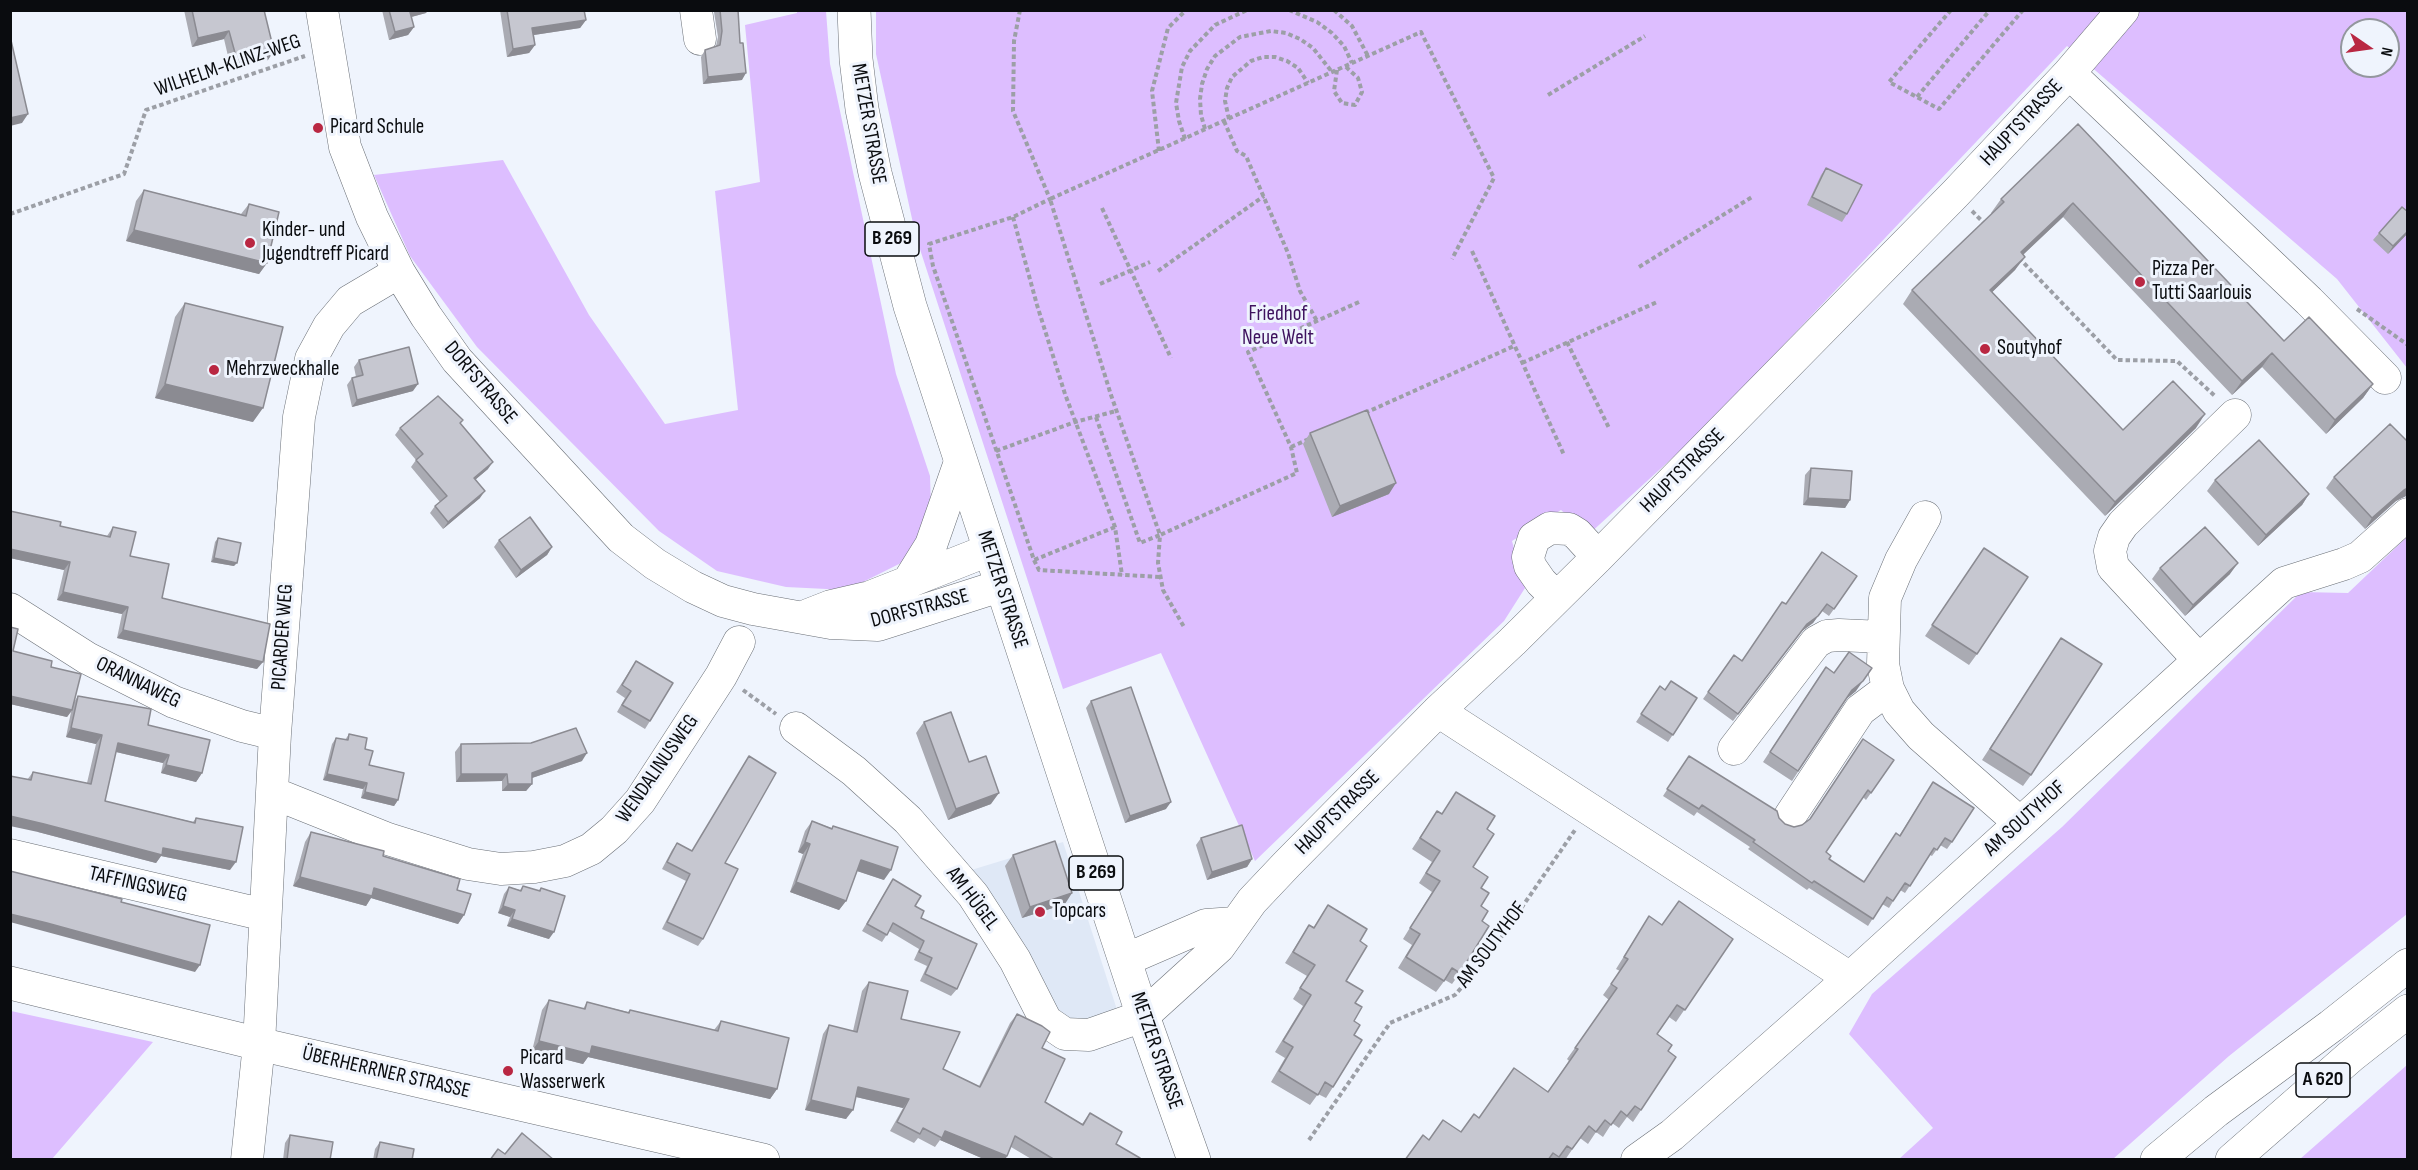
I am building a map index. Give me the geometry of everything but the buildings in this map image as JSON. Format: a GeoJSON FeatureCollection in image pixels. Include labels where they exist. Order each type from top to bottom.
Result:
{"type":"FeatureCollection","features":[{"type":"Feature","properties":{"kind":"main road","name":"METZER STRASSE"},"geometry":{"type":"LineString","coordinates":[[854,10],[856,59],[862,109],[874,173],[910,306],[988,550],[1143,1016],[1194,1160]]}},
{"type":"Feature","properties":{"kind":"main road","name":"A 620"},"geometry":{"type":"LineString","coordinates":[[2181,1160],[2331,1026],[2408,966]]}},
{"type":"Feature","properties":{"kind":"main road","name":"ÜBERHERRNER STRASSE"},"geometry":{"type":"LineString","coordinates":[[10,983],[259,1044],[763,1160]]}},
{"type":"Feature","properties":{"kind":"main road","name":"A 620"},"geometry":{"type":"LineString","coordinates":[[2236,1157],[2351,1056],[2408,1011]]}},
{"type":"Feature","properties":{"kind":"main road"},"geometry":{"type":"LineString","coordinates":[[2157,1160],[2216,1111],[2331,1026]]}},
{"type":"Feature","properties":{"kind":"street","name":"DORFSTRASSE"},"geometry":{"type":"LineString","coordinates":[[322,10],[345,147],[372,218],[399,272],[426,316],[458,360],[621,538],[655,564],[693,587],[723,601],[753,609],[804,616],[831,623],[878,625],[1000,586]]}},
{"type":"Feature","properties":{"kind":"street","name":"HAUPTSTRASSE"},"geometry":{"type":"LineString","coordinates":[[1143,1016],[1219,947],[1235,923],[1273,879],[1438,711],[1598,557],[1955,194],[2069,73],[2122,10]]}},
{"type":"Feature","properties":{"kind":"street"},"geometry":{"type":"LineString","coordinates":[[2069,73],[2309,301],[2385,378]]}},
{"type":"Feature","properties":{"kind":"street","name":"PICARDER WEG"},"geometry":{"type":"LineString","coordinates":[[247,1160],[259,1044],[275,734],[299,417],[310,359],[328,326],[350,301],[399,272]]}},
{"type":"Feature","properties":{"kind":"street"},"geometry":{"type":"LineString","coordinates":[[2199,660],[2113,567],[2110,551],[2114,537],[2123,524],[2235,415]]}},
{"type":"Feature","properties":{"kind":"street","name":"DORFSTRASSE"},"geometry":{"type":"LineString","coordinates":[[908,582],[931,545],[960,462]]}},
{"type":"Feature","properties":{"kind":"street","name":"AM SOUTYHOF"},"geometry":{"type":"LineString","coordinates":[[1637,1160],[1672,1135],[1850,978],[2284,583],[2360,557],[2408,514]]}},
{"type":"Feature","properties":{"kind":"street"},"geometry":{"type":"LineString","coordinates":[[1925,517],[1901,560],[1885,598],[1883,664],[1888,689],[1899,711],[1921,736],[2020,823]]}},
{"type":"Feature","properties":{"kind":"street"},"geometry":{"type":"LineString","coordinates":[[1556,597],[1541,582],[1530,566],[1528,557],[1534,538],[1550,528],[1560,526],[1569,529],[1584,540],[1598,557]]}},
{"type":"Feature","properties":{"kind":"street","name":"DORFSTRASSE"},"geometry":{"type":"LineString","coordinates":[[804,616],[831,606],[870,597],[988,550]]}},
{"type":"Feature","properties":{"kind":"street","name":"ORANNAWEG"},"geometry":{"type":"LineString","coordinates":[[10,609],[87,658],[174,702],[242,726],[275,734]]}},
{"type":"Feature","properties":{"kind":"street"},"geometry":{"type":"LineString","coordinates":[[1734,749],[1816,642],[1827,636],[1839,635],[1883,637]]}},
{"type":"Feature","properties":{"kind":"street","name":"WENDALINUSWEG"},"geometry":{"type":"LineString","coordinates":[[273,794],[388,839],[468,864],[501,868],[534,867],[565,861],[598,843],[614,830],[640,801],[721,676],[740,642]]}},
{"type":"Feature","properties":{"kind":"street"},"geometry":{"type":"LineString","coordinates":[[1790,816],[1860,710],[1888,689]]}},
{"type":"Feature","properties":{"kind":"street"},"geometry":{"type":"LineString","coordinates":[[1438,711],[1850,978]]}},
{"type":"Feature","properties":{"kind":"street","name":"AM HÜGEL"},"geometry":{"type":"LineString","coordinates":[[796,728],[854,771],[908,820],[973,895],[1015,960],[1046,1021],[1065,1034],[1089,1035],[1143,1016]]}},
{"type":"Feature","properties":{"kind":"street","name":"TAFFINGSWEG"},"geometry":{"type":"LineString","coordinates":[[10,855],[265,915]]}},
{"type":"Feature","properties":{"kind":"street"},"geometry":{"type":"LineString","coordinates":[[1125,960],[1206,925],[1235,923]]}},
{"type":"Feature","properties":{"kind":"path"},"geometry":{"type":"LineString","coordinates":[[1020,10],[1014,41],[1013,111],[1050,199],[1116,411],[1160,535],[1158,563],[1163,591],[1184,627]]}},
{"type":"Feature","properties":{"kind":"path"},"geometry":{"type":"LineString","coordinates":[[1159,151],[1152,91],[1168,28],[1186,10]]}},
{"type":"Feature","properties":{"kind":"path"},"geometry":{"type":"LineString","coordinates":[[1185,139],[1176,103],[1182,68],[1190,51],[1215,25],[1247,10]]}},
{"type":"Feature","properties":{"kind":"path"},"geometry":{"type":"LineString","coordinates":[[1288,10],[1317,22],[1332,33],[1344,46],[1353,63]]}},
{"type":"Feature","properties":{"kind":"path"},"geometry":{"type":"LineString","coordinates":[[1334,10],[1352,26],[1368,56]]}},
{"type":"Feature","properties":{"kind":"path"},"geometry":{"type":"LineString","coordinates":[[1951,10],[1888,82],[1939,109],[2024,10]]}},
{"type":"Feature","properties":{"kind":"path"},"geometry":{"type":"LineString","coordinates":[[1917,97],[1990,10]]}},
{"type":"Feature","properties":{"kind":"path"},"geometry":{"type":"LineString","coordinates":[[1205,129],[1200,99],[1207,69],[1215,56],[1240,37],[1270,31],[1300,39],[1313,48],[1334,71],[1334,91],[1342,103],[1355,105],[1362,92],[1358,78],[1345,66]]}},
{"type":"Feature","properties":{"kind":"path"},"geometry":{"type":"LineString","coordinates":[[1161,577],[1039,570],[933,266],[929,244],[1013,217],[1420,32],[1494,178],[1452,260]]}},
{"type":"Feature","properties":{"kind":"path"},"geometry":{"type":"LineString","coordinates":[[1548,95],[1645,36]]}},
{"type":"Feature","properties":{"kind":"path","name":"WILHELM-KLINZ-WEG"},"geometry":{"type":"LineString","coordinates":[[10,214],[124,174],[146,110],[328,49]]}},
{"type":"Feature","properties":{"kind":"path"},"geometry":{"type":"LineString","coordinates":[[1229,119],[1225,101],[1227,88],[1232,77],[1251,61],[1263,57],[1275,57],[1287,61],[1298,68],[1308,83]]}},
{"type":"Feature","properties":{"kind":"path"},"geometry":{"type":"LineString","coordinates":[[1224,121],[1237,151],[1246,156],[1288,253],[1299,291],[1317,321]]}},
{"type":"Feature","properties":{"kind":"path"},"geometry":{"type":"LineString","coordinates":[[1158,272],[1264,196]]}},
{"type":"Feature","properties":{"kind":"path"},"geometry":{"type":"LineString","coordinates":[[1639,267],[1752,197]]}},
{"type":"Feature","properties":{"kind":"path"},"geometry":{"type":"LineString","coordinates":[[1102,208],[1171,358]]}},
{"type":"Feature","properties":{"kind":"path"},"geometry":{"type":"LineString","coordinates":[[1013,217],[1037,305],[1075,422],[1115,527],[1122,575]]}},
{"type":"Feature","properties":{"kind":"path"},"geometry":{"type":"LineString","coordinates":[[1472,251],[1564,455]]}},
{"type":"Feature","properties":{"kind":"path"},"geometry":{"type":"LineString","coordinates":[[2012,251],[2118,360],[2177,361],[2235,415]]}},
{"type":"Feature","properties":{"kind":"path"},"geometry":{"type":"LineString","coordinates":[[1100,284],[1150,262]]}},
{"type":"Feature","properties":{"kind":"path"},"geometry":{"type":"LineString","coordinates":[[1096,417],[1140,543],[1160,535],[1297,473],[1291,447],[1248,352],[1359,302]]}},
{"type":"Feature","properties":{"kind":"path"},"geometry":{"type":"LineString","coordinates":[[1522,363],[1657,302]]}},
{"type":"Feature","properties":{"kind":"path"},"geometry":{"type":"LineString","coordinates":[[1567,342],[1609,428]]}},
{"type":"Feature","properties":{"kind":"path"},"geometry":{"type":"LineString","coordinates":[[1362,415],[1514,346]]}},
{"type":"Feature","properties":{"kind":"path"},"geometry":{"type":"LineString","coordinates":[[996,451],[1075,422],[1116,411]]}},
{"type":"Feature","properties":{"kind":"path"},"geometry":{"type":"LineString","coordinates":[[1291,447],[1311,438]]}},
{"type":"Feature","properties":{"kind":"path"},"geometry":{"type":"LineString","coordinates":[[1034,560],[1115,527]]}},
{"type":"Feature","properties":{"kind":"path"},"geometry":{"type":"LineString","coordinates":[[721,676],[796,728]]}},
{"type":"Feature","properties":{"kind":"path","name":"AM SOUTYHOF"},"geometry":{"type":"LineString","coordinates":[[1309,1140],[1390,1023],[1455,995],[1487,958],[1589,809]]}},
{"type":"Feature","properties":{"kind":"shaded area","name":"Topcars"},"geometry":{"type":"Polygon","coordinates":[[[1063,842],[1119,1016],[1068,1026],[968,871],[1063,842]]]}},
{"type":"Feature","properties":{"kind":"green space"},"geometry":{"type":"Polygon","coordinates":[[[797,11],[826,11],[830,64],[896,374],[930,476],[931,507],[913,557],[847,590],[786,587],[717,571],[659,531],[477,347],[410,256],[374,175],[503,160],[589,315],[665,424],[738,410],[715,191],[760,182],[745,25],[797,13],[797,11]]]}},
{"type":"Feature","properties":{"kind":"green space","name":"Friedhof Neue Welt"},"geometry":{"type":"Polygon","coordinates":[[[876,11],[2407,11],[2407,368],[2337,279],[2067,46],[1704,429],[1588,535],[1561,510],[1512,541],[1525,588],[1504,621],[1255,861],[1161,653],[1063,689],[916,237],[876,54],[876,11]]]}},
{"type":"Feature","properties":{"kind":"green space"},"geometry":{"type":"Polygon","coordinates":[[[2407,537],[2407,914],[2229,1056],[2113,1159],[1899,1159],[1933,1128],[1849,1034],[1872,994],[2062,827],[2301,592],[2348,593],[2407,537]]]}},
{"type":"Feature","properties":{"kind":"green space"},"geometry":{"type":"Polygon","coordinates":[[[11,1011],[153,1042],[52,1159],[11,1159],[11,1011]]]}},
{"type":"Feature","properties":{"kind":"green space"},"geometry":{"type":"Polygon","coordinates":[[[2407,1065],[2407,1159],[2300,1159],[2407,1065]]]}},
{"type":"Feature","properties":{"kind":"place","name":"Picard Schule"},"geometry":{"type":"Point","coordinates":[318,128]}},
{"type":"Feature","properties":{"kind":"place","name":"Kinder- und Jugendtreff Picard"},"geometry":{"type":"Point","coordinates":[250,243]}},
{"type":"Feature","properties":{"kind":"place","name":"Pizza Per Tutti Saarlouis"},"geometry":{"type":"Point","coordinates":[2140,282]}},
{"type":"Feature","properties":{"kind":"place","name":"Soutyhof"},"geometry":{"type":"Point","coordinates":[1985,349]}},
{"type":"Feature","properties":{"kind":"place","name":"Mehrzweckhalle"},"geometry":{"type":"Point","coordinates":[214,370]}},
{"type":"Feature","properties":{"kind":"place","name":"Topcars"},"geometry":{"type":"Point","coordinates":[1040,912]}},
{"type":"Feature","properties":{"kind":"place","name":"Picard Wasserwerk"},"geometry":{"type":"Point","coordinates":[508,1071]}}]}
